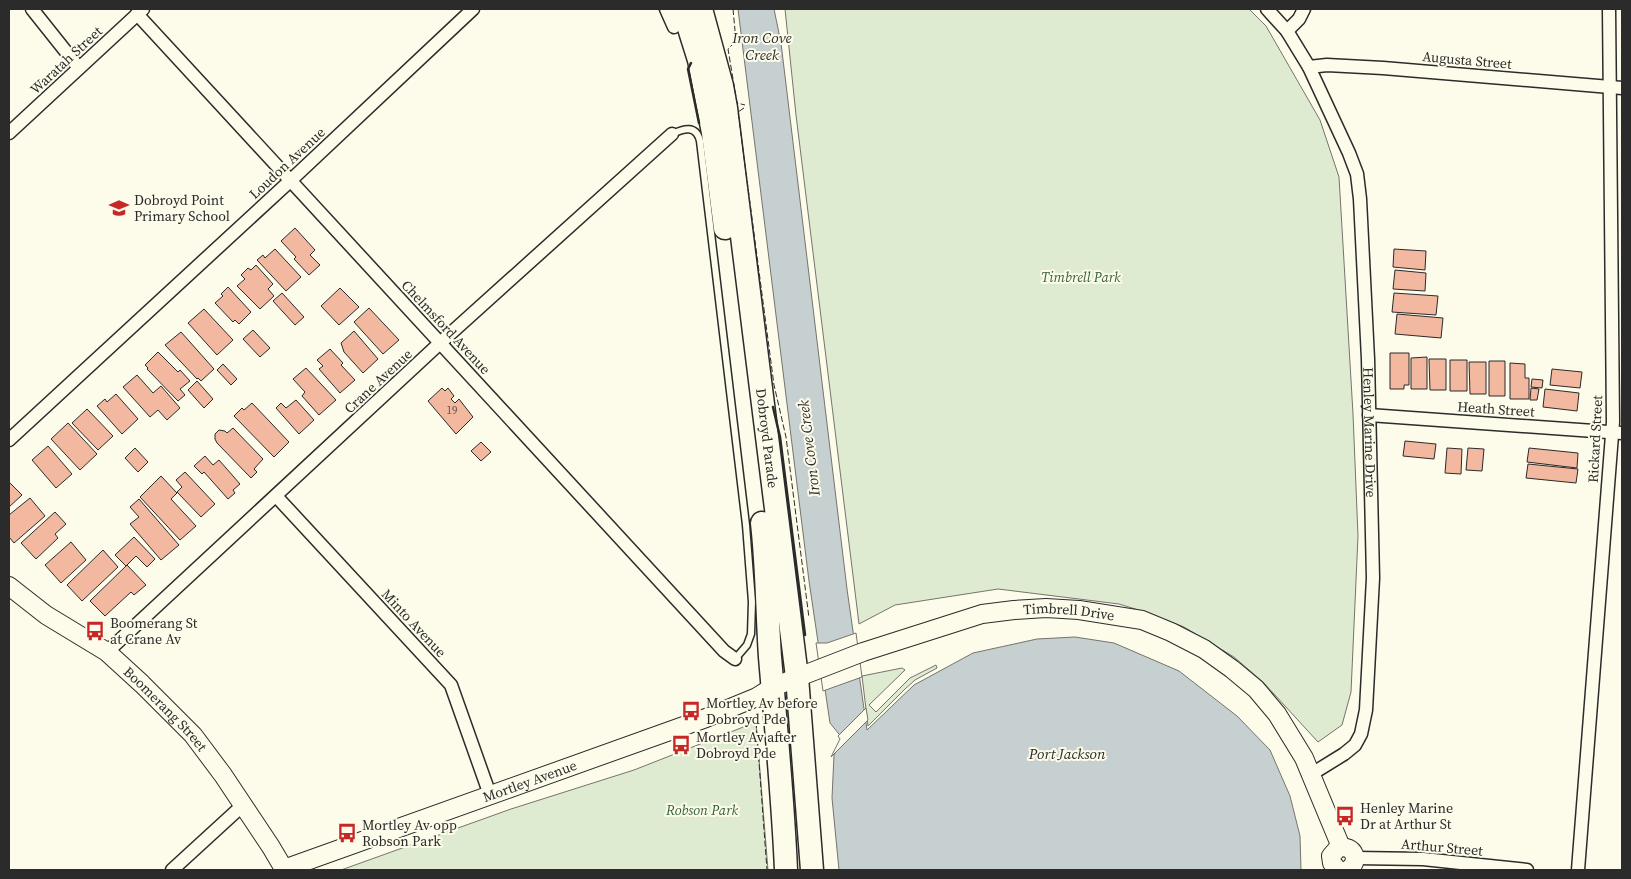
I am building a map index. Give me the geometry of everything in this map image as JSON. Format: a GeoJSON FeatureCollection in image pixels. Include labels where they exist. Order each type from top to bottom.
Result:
{"type":"FeatureCollection","features":[{"type":"Feature","properties":{"kind":"highway","name":"Dobroyd Parade"},"geometry":{"type":"LineString","coordinates":[[701,9],[722,86],[726,108],[805,674],[812,870]]}},
{"type":"Feature","properties":{"kind":"highway","name":"Dobroyd Parade"},"geometry":{"type":"LineString","coordinates":[[678,18],[699,60],[713,133],[764,543],[786,870]]}},
{"type":"Feature","properties":{"kind":"street"},"geometry":{"type":"LineString","coordinates":[[32,9],[79,68]]}},
{"type":"Feature","properties":{"kind":"street","name":"Loudon Avenue"},"geometry":{"type":"LineString","coordinates":[[9,440],[473,9]]}},
{"type":"Feature","properties":{"kind":"street","name":"Dobroyd Parade"},"geometry":{"type":"LineString","coordinates":[[666,9],[678,18]]}},
{"type":"Feature","properties":{"kind":"street","name":"Henley Marine Drive"},"geometry":{"type":"LineString","coordinates":[[1267,9],[1287,31],[1309,67],[1357,174],[1368,359],[1373,578],[1366,710],[1361,734],[1355,745],[1344,754],[1310,774]]}},
{"type":"Feature","properties":{"kind":"street"},"geometry":{"type":"LineString","coordinates":[[1287,31],[1299,19],[1304,9]]}},
{"type":"Feature","properties":{"kind":"street","name":"Rickard Street"},"geometry":{"type":"LineString","coordinates":[[1578,870],[1617,433],[1616,87],[1609,9]]}},
{"type":"Feature","properties":{"kind":"street","name":"Waratah Street"},"geometry":{"type":"LineString","coordinates":[[9,133],[140,12]]}},
{"type":"Feature","properties":{"kind":"street","name":"Chelmsford Avenue"},"geometry":{"type":"LineString","coordinates":[[140,12],[290,181],[724,650],[735,659]]}},
{"type":"Feature","properties":{"kind":"street","name":"Augusta Street"},"geometry":{"type":"LineString","coordinates":[[1309,67],[1327,65],[1374,68],[1616,87]]}},
{"type":"Feature","properties":{"kind":"street","name":"Crane Avenue"},"geometry":{"type":"LineString","coordinates":[[107,652],[440,343],[672,134]]}},
{"type":"Feature","properties":{"kind":"street","name":"Heath Street"},"geometry":{"type":"LineString","coordinates":[[1368,415],[1617,433]]}},
{"type":"Feature","properties":{"kind":"street","name":"Minto Avenue"},"geometry":{"type":"LineString","coordinates":[[276,496],[450,685],[490,795]]}},
{"type":"Feature","properties":{"kind":"street","name":"Boomerang Street"},"geometry":{"type":"LineString","coordinates":[[9,586],[46,615],[107,652],[142,684],[192,735],[223,775],[284,870]]}},
{"type":"Feature","properties":{"kind":"street","name":"Timbrell Drive"},"geometry":{"type":"LineString","coordinates":[[773,687],[864,652],[982,614],[1046,608],[1079,610],[1142,620],[1204,649],[1256,689],[1277,714],[1304,758],[1310,774]]}},
{"type":"Feature","properties":{"kind":"street","name":"Mortley Avenue"},"geometry":{"type":"LineString","coordinates":[[284,870],[727,710],[758,697],[773,687]]}},
{"type":"Feature","properties":{"kind":"street"},"geometry":{"type":"LineString","coordinates":[[1310,774],[1341,847]]}},
{"type":"Feature","properties":{"kind":"street"},"geometry":{"type":"LineString","coordinates":[[172,870],[243,805]]}},
{"type":"Feature","properties":{"kind":"street"},"geometry":{"type":"LineString","coordinates":[[1338,870],[1332,863],[1331,856],[1335,850],[1341,847],[1345,846],[1352,850],[1352,864]]}},
{"type":"Feature","properties":{"kind":"street","name":"Arthur Street"},"geometry":{"type":"LineString","coordinates":[[1352,864],[1415,858],[1526,870]]}},
{"type":"Feature","properties":{"kind":"lane"},"geometry":{"type":"LineString","coordinates":[[672,134],[688,128],[694,130],[699,135],[700,141],[746,525],[752,602],[751,634],[747,645],[735,659]]}},
{"type":"Feature","properties":{"kind":"green space","name":"Timbrell Park"},"geometry":{"type":"Polygon","coordinates":[[[785,9],[1249,9],[1266,26],[1320,120],[1339,177],[1358,536],[1351,692],[1342,725],[1318,742],[1263,682],[1234,657],[1184,627],[1119,604],[998,589],[895,605],[859,624],[796,115],[785,9]]]}},
{"type":"Feature","properties":{"kind":"green space"},"geometry":{"type":"Polygon","coordinates":[[[936,665],[937,668],[915,680],[868,726],[862,676],[902,668],[905,670],[869,705],[876,712],[910,678],[936,665]]]}},
{"type":"Feature","properties":{"kind":"green space","name":"Robson Park"},"geometry":{"type":"Polygon","coordinates":[[[756,722],[768,870],[341,870],[511,809],[634,770],[756,722]]]}},
{"type":"Feature","properties":{"kind":"water","name":"Port Jackson"},"geometry":{"type":"Polygon","coordinates":[[[738,9],[774,9],[781,43],[847,589],[867,730],[914,685],[973,653],[1037,639],[1075,637],[1114,643],[1179,671],[1237,716],[1270,750],[1290,796],[1300,836],[1301,870],[839,870],[832,798],[834,755],[843,739],[830,723],[809,581],[738,9]]]}},
{"type":"Feature","properties":{"kind":"pier"},"geometry":{"type":"Polygon","coordinates":[[[856,633],[862,677],[823,691],[816,643],[827,643],[856,633]]]}},
{"type":"Feature","properties":{"kind":"pier"},"geometry":{"type":"Polygon","coordinates":[[[866,708],[868,720],[831,757],[840,739],[838,736],[866,708]]]}},
{"type":"Feature","properties":{"kind":"building"},"geometry":{"type":"Polygon","coordinates":[[[295,228],[315,250],[310,255],[320,265],[309,275],[281,241],[295,228]]]}},
{"type":"Feature","properties":{"kind":"building"},"geometry":{"type":"Polygon","coordinates":[[[275,249],[301,277],[286,291],[257,260],[263,255],[265,258],[275,249]]]}},
{"type":"Feature","properties":{"kind":"building"},"geometry":{"type":"Polygon","coordinates":[[[1394,249],[1426,251],[1425,270],[1393,267],[1394,249]]]}},
{"type":"Feature","properties":{"kind":"building"},"geometry":{"type":"Polygon","coordinates":[[[256,265],[273,284],[268,289],[274,296],[260,309],[237,286],[245,279],[241,275],[248,268],[251,270],[256,265]]]}},
{"type":"Feature","properties":{"kind":"building"},"geometry":{"type":"Polygon","coordinates":[[[1395,270],[1426,273],[1425,291],[1393,289],[1395,270]]]}},
{"type":"Feature","properties":{"kind":"building"},"geometry":{"type":"Polygon","coordinates":[[[228,287],[251,312],[239,324],[235,320],[233,322],[215,303],[223,296],[221,294],[228,287]]]}},
{"type":"Feature","properties":{"kind":"building"},"geometry":{"type":"Polygon","coordinates":[[[340,288],[359,307],[339,325],[321,306],[340,288]]]}},
{"type":"Feature","properties":{"kind":"building"},"geometry":{"type":"Polygon","coordinates":[[[282,293],[304,317],[295,325],[273,301],[282,293]]]}},
{"type":"Feature","properties":{"kind":"building"},"geometry":{"type":"Polygon","coordinates":[[[1394,293],[1438,296],[1436,315],[1392,312],[1394,293]]]}},
{"type":"Feature","properties":{"kind":"building"},"geometry":{"type":"Polygon","coordinates":[[[369,308],[399,340],[383,354],[354,322],[369,308]]]}},
{"type":"Feature","properties":{"kind":"building"},"geometry":{"type":"Polygon","coordinates":[[[204,309],[233,340],[217,355],[188,323],[204,309]]]}},
{"type":"Feature","properties":{"kind":"building"},"geometry":{"type":"Polygon","coordinates":[[[1397,314],[1443,318],[1441,338],[1395,334],[1397,314]]]}},
{"type":"Feature","properties":{"kind":"building"},"geometry":{"type":"Polygon","coordinates":[[[253,330],[270,348],[260,357],[243,339],[253,330]]]}},
{"type":"Feature","properties":{"kind":"building"},"geometry":{"type":"Polygon","coordinates":[[[354,331],[378,359],[363,373],[344,352],[341,343],[354,331]]]}},
{"type":"Feature","properties":{"kind":"building"},"geometry":{"type":"Polygon","coordinates":[[[181,332],[214,369],[201,381],[165,345],[181,332]]]}},
{"type":"Feature","properties":{"kind":"building"},"geometry":{"type":"Polygon","coordinates":[[[330,349],[355,380],[340,393],[319,369],[323,366],[317,360],[330,349]]]}},
{"type":"Feature","properties":{"kind":"building"},"geometry":{"type":"Polygon","coordinates":[[[158,352],[190,381],[180,389],[185,395],[178,401],[145,365],[158,352]]]}},
{"type":"Feature","properties":{"kind":"building"},"geometry":{"type":"Polygon","coordinates":[[[1390,353],[1409,353],[1409,385],[1404,385],[1404,389],[1390,389],[1390,353]]]}},
{"type":"Feature","properties":{"kind":"building"},"geometry":{"type":"Polygon","coordinates":[[[1427,357],[1427,389],[1411,389],[1411,358],[1427,357]]]}},
{"type":"Feature","properties":{"kind":"building"},"geometry":{"type":"Polygon","coordinates":[[[1429,359],[1446,359],[1446,390],[1430,390],[1429,359]]]}},
{"type":"Feature","properties":{"kind":"building"},"geometry":{"type":"Polygon","coordinates":[[[1450,360],[1467,360],[1467,391],[1450,391],[1450,360]]]}},
{"type":"Feature","properties":{"kind":"building"},"geometry":{"type":"Polygon","coordinates":[[[1489,361],[1505,361],[1505,396],[1489,396],[1489,361]]]}},
{"type":"Feature","properties":{"kind":"building"},"geometry":{"type":"Polygon","coordinates":[[[1469,362],[1486,362],[1486,394],[1470,394],[1469,362]]]}},
{"type":"Feature","properties":{"kind":"building"},"geometry":{"type":"Polygon","coordinates":[[[1510,363],[1525,364],[1525,378],[1529,378],[1529,399],[1510,399],[1510,363]]]}},
{"type":"Feature","properties":{"kind":"building"},"geometry":{"type":"Polygon","coordinates":[[[223,364],[237,379],[231,385],[217,370],[223,364]]]}},
{"type":"Feature","properties":{"kind":"building"},"geometry":{"type":"Polygon","coordinates":[[[306,368],[336,400],[319,415],[302,396],[305,392],[293,379],[306,368]]]}},
{"type":"Feature","properties":{"kind":"building"},"geometry":{"type":"Polygon","coordinates":[[[1552,369],[1582,372],[1580,388],[1550,385],[1552,369]]]}},
{"type":"Feature","properties":{"kind":"building"},"geometry":{"type":"Polygon","coordinates":[[[137,375],[153,393],[161,386],[180,408],[167,420],[158,410],[150,417],[123,387],[137,375]]]}},
{"type":"Feature","properties":{"kind":"building"},"geometry":{"type":"Polygon","coordinates":[[[1532,379],[1543,380],[1542,388],[1531,387],[1532,379]]]}},
{"type":"Feature","properties":{"kind":"building"},"geometry":{"type":"Polygon","coordinates":[[[197,381],[213,399],[204,408],[188,390],[197,381]]]}},
{"type":"Feature","properties":{"kind":"building"},"geometry":{"type":"Polygon","coordinates":[[[442,388],[445,391],[448,388],[454,396],[451,399],[455,403],[459,399],[473,417],[456,434],[428,401],[442,388]]]}},
{"type":"Feature","properties":{"kind":"building"},"geometry":{"type":"Polygon","coordinates":[[[1531,388],[1539,389],[1537,400],[1530,400],[1531,388]]]}},
{"type":"Feature","properties":{"kind":"building"},"geometry":{"type":"Polygon","coordinates":[[[1545,389],[1579,393],[1577,411],[1543,407],[1545,389]]]}},
{"type":"Feature","properties":{"kind":"building"},"geometry":{"type":"Polygon","coordinates":[[[116,394],[138,419],[122,434],[97,406],[105,399],[107,402],[116,394]]]}},
{"type":"Feature","properties":{"kind":"building"},"geometry":{"type":"Polygon","coordinates":[[[296,400],[314,420],[299,434],[276,408],[281,403],[286,408],[296,400]]]}},
{"type":"Feature","properties":{"kind":"building"},"geometry":{"type":"Polygon","coordinates":[[[252,403],[289,442],[274,457],[234,416],[242,408],[244,410],[252,403]]]}},
{"type":"Feature","properties":{"kind":"building"},"geometry":{"type":"Polygon","coordinates":[[[87,409],[113,436],[98,450],[72,423],[87,409]]]}},
{"type":"Feature","properties":{"kind":"building"},"geometry":{"type":"Polygon","coordinates":[[[68,423],[97,454],[80,470],[51,439],[68,423]]]}},
{"type":"Feature","properties":{"kind":"building"},"geometry":{"type":"Polygon","coordinates":[[[233,428],[263,459],[254,469],[257,472],[251,478],[215,439],[215,434],[219,430],[227,433],[233,428]]]}},
{"type":"Feature","properties":{"kind":"building"},"geometry":{"type":"Polygon","coordinates":[[[1405,441],[1436,444],[1434,459],[1403,456],[1405,441]]]}},
{"type":"Feature","properties":{"kind":"building"},"geometry":{"type":"Polygon","coordinates":[[[481,442],[491,452],[481,461],[471,451],[481,442]]]}},
{"type":"Feature","properties":{"kind":"building"},"geometry":{"type":"Polygon","coordinates":[[[48,446],[72,474],[56,488],[32,460],[48,446]]]}},
{"type":"Feature","properties":{"kind":"building"},"geometry":{"type":"Polygon","coordinates":[[[135,448],[148,462],[138,472],[125,458],[135,448]]]}},
{"type":"Feature","properties":{"kind":"building"},"geometry":{"type":"Polygon","coordinates":[[[1447,448],[1462,449],[1461,474],[1445,473],[1447,448]]]}},
{"type":"Feature","properties":{"kind":"building"},"geometry":{"type":"Polygon","coordinates":[[[1468,448],[1484,449],[1482,471],[1466,470],[1468,448]]]}},
{"type":"Feature","properties":{"kind":"building"},"geometry":{"type":"Polygon","coordinates":[[[1529,448],[1578,453],[1577,468],[1527,462],[1529,448]]]}},
{"type":"Feature","properties":{"kind":"building"},"geometry":{"type":"Polygon","coordinates":[[[205,456],[213,465],[219,460],[240,484],[233,490],[235,493],[228,499],[204,472],[202,474],[194,466],[205,456]]]}},
{"type":"Feature","properties":{"kind":"building"},"geometry":{"type":"Polygon","coordinates":[[[1528,464],[1578,469],[1576,483],[1526,478],[1528,464]]]}},
{"type":"Feature","properties":{"kind":"building"},"geometry":{"type":"Polygon","coordinates":[[[185,472],[215,504],[201,517],[177,492],[182,487],[176,480],[185,472]]]}},
{"type":"Feature","properties":{"kind":"building"},"geometry":{"type":"Polygon","coordinates":[[[161,476],[177,493],[171,499],[196,526],[180,540],[140,497],[161,476]]]}},
{"type":"Feature","properties":{"kind":"building"},"geometry":{"type":"Polygon","coordinates":[[[9,482],[22,495],[9,507],[9,482]]]}},
{"type":"Feature","properties":{"kind":"building"},"geometry":{"type":"Polygon","coordinates":[[[30,498],[45,516],[14,543],[9,537],[9,515],[30,498]]]}},
{"type":"Feature","properties":{"kind":"building"},"geometry":{"type":"Polygon","coordinates":[[[139,499],[179,545],[161,560],[130,524],[139,517],[130,507],[139,499]]]}},
{"type":"Feature","properties":{"kind":"building"},"geometry":{"type":"Polygon","coordinates":[[[55,512],[66,524],[55,534],[58,538],[36,559],[21,543],[55,512]]]}},
{"type":"Feature","properties":{"kind":"building"},"geometry":{"type":"Polygon","coordinates":[[[134,537],[155,559],[147,567],[136,556],[126,566],[115,555],[134,537]]]}},
{"type":"Feature","properties":{"kind":"building"},"geometry":{"type":"Polygon","coordinates":[[[71,542],[86,560],[61,583],[45,565],[71,542]]]}},
{"type":"Feature","properties":{"kind":"building"},"geometry":{"type":"Polygon","coordinates":[[[103,550],[118,567],[82,601],[67,585],[103,550]]]}},
{"type":"Feature","properties":{"kind":"building"},"geometry":{"type":"Polygon","coordinates":[[[127,565],[146,585],[134,595],[131,592],[105,616],[90,601],[127,565]]]}},
{"type":"Feature","properties":{"kind":"fence"},"geometry":{"type":"LineString","coordinates":[[733,9],[736,41],[728,49],[737,103],[745,105]]}},
{"type":"Feature","properties":{"kind":"fence"},"geometry":{"type":"LineString","coordinates":[[744,108],[738,112],[774,385],[786,437],[809,618]]}},
{"type":"Feature","properties":{"kind":"fence"},"geometry":{"type":"LineString","coordinates":[[756,722],[767,870]]}},
{"type":"Feature","properties":{"kind":"wall"},"geometry":{"type":"LineString","coordinates":[[691,63],[688,69],[699,123]]}},
{"type":"Feature","properties":{"kind":"wall"},"geometry":{"type":"LineString","coordinates":[[773,407],[780,437],[805,635]]}},
{"type":"Feature","properties":{"kind":"place","name":"Dobroyd Point Primary School"},"geometry":{"type":"Point","coordinates":[119,208]}},
{"type":"Feature","properties":{"kind":"place","name":"Boomerang St at Crane Av"},"geometry":{"type":"Point","coordinates":[95,631]}},
{"type":"Feature","properties":{"kind":"place","name":"Mortley Av before Dobroyd Pde"},"geometry":{"type":"Point","coordinates":[691,711]}},
{"type":"Feature","properties":{"kind":"place","name":"Mortley Av after Dobroyd Pde"},"geometry":{"type":"Point","coordinates":[681,745]}},
{"type":"Feature","properties":{"kind":"place","name":"Henley Marine Dr at Arthur St"},"geometry":{"type":"Point","coordinates":[1345,816]}},
{"type":"Feature","properties":{"kind":"place","name":"Mortley Av opp Robson Park"},"geometry":{"type":"Point","coordinates":[347,833]}},
{"type":"Feature","properties":{"kind":"water label","name":"Iron Cove Creek"},"geometry":{"type":"Point","coordinates":[762,46]}},
{"type":"Feature","properties":{"kind":"water label","name":"Iron Cove Creek"},"geometry":{"type":"Point","coordinates":[809,448]}}]}
